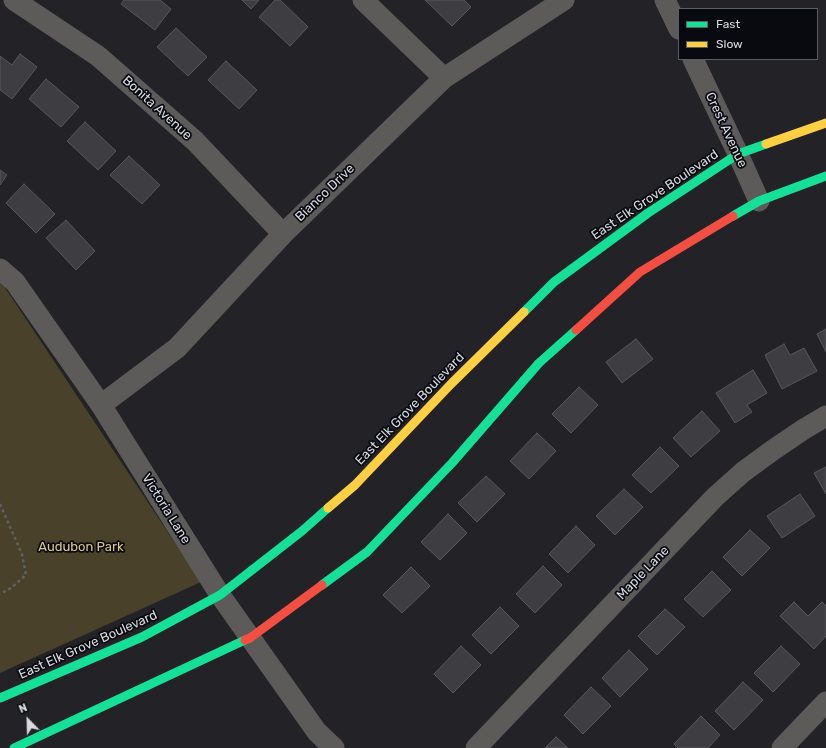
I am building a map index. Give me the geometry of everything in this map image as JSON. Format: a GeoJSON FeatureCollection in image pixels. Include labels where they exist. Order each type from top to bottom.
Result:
{"type":"FeatureCollection","features":[{"type":"Feature","properties":{"kind":"street","name":"Bonita Avenue"},"geometry":{"type":"LineString","coordinates":[[14,0],[98,56],[195,141],[283,234]]}},
{"type":"Feature","properties":{"kind":"street"},"geometry":{"type":"LineString","coordinates":[[363,0],[444,78]]}},
{"type":"Feature","properties":{"kind":"street","name":"Bianco Drive"},"geometry":{"type":"LineString","coordinates":[[101,405],[177,348],[283,234],[444,78],[564,0]]}},
{"type":"Feature","properties":{"kind":"street"},"geometry":{"type":"LineString","coordinates":[[665,0],[678,27]]}},
{"type":"Feature","properties":{"kind":"street","name":"Crest Avenue"},"geometry":{"type":"LineString","coordinates":[[693,60],[759,201]]}},
{"type":"Feature","properties":{"kind":"street","name":"East Elk Grove Boulevard"},"geometry":{"type":"LineString","coordinates":[[0,698],[142,637],[220,595],[302,531],[355,485],[451,384],[554,282],[648,212],[738,154],[826,123]]}},
{"type":"Feature","properties":{"kind":"street"},"geometry":{"type":"LineString","coordinates":[[14,748],[250,638],[367,552],[452,464],[540,363],[640,272],[759,201],[826,176]]}},
{"type":"Feature","properties":{"kind":"street","name":"Victoria Lane"},"geometry":{"type":"LineString","coordinates":[[0,269],[15,282],[101,405],[220,595],[317,732],[334,748]]}},
{"type":"Feature","properties":{"kind":"street","name":"Maple Lane"},"geometry":{"type":"LineString","coordinates":[[476,748],[715,497],[743,472],[773,450],[826,416]]}},
{"type":"Feature","properties":{"kind":"street"},"geometry":{"type":"LineString","coordinates":[[782,748],[826,702]]}},
{"type":"Feature","properties":{"kind":"path"},"geometry":{"type":"LineString","coordinates":[[0,504],[22,554],[26,575],[11,588],[0,594]]}},
{"type":"Feature","properties":{"kind":"green space","name":"Audubon Park"},"geometry":{"type":"Polygon","coordinates":[[[0,283],[4,286],[201,582],[0,673],[0,283]]]}},
{"type":"Feature","properties":{"kind":"building"},"geometry":{"type":"Polygon","coordinates":[[[124,0],[160,0],[171,9],[155,30],[121,4],[124,0]]]}},
{"type":"Feature","properties":{"kind":"building"},"geometry":{"type":"Polygon","coordinates":[[[242,0],[259,0],[251,9],[242,0]]]}},
{"type":"Feature","properties":{"kind":"building"},"geometry":{"type":"Polygon","coordinates":[[[275,0],[280,0],[308,27],[290,46],[259,17],[275,0]]]}},
{"type":"Feature","properties":{"kind":"building"},"geometry":{"type":"Polygon","coordinates":[[[425,0],[464,0],[471,7],[452,26],[425,0]]]}},
{"type":"Feature","properties":{"kind":"building"},"geometry":{"type":"Polygon","coordinates":[[[176,28],[207,57],[188,76],[157,47],[176,28]]]}},
{"type":"Feature","properties":{"kind":"building"},"geometry":{"type":"Polygon","coordinates":[[[20,54],[37,67],[12,99],[0,90],[0,56],[12,65],[20,54]]]}},
{"type":"Feature","properties":{"kind":"building"},"geometry":{"type":"Polygon","coordinates":[[[226,61],[257,90],[239,109],[208,80],[226,61]]]}},
{"type":"Feature","properties":{"kind":"building"},"geometry":{"type":"Polygon","coordinates":[[[46,79],[79,107],[61,127],[29,99],[46,79]]]}},
{"type":"Feature","properties":{"kind":"building"},"geometry":{"type":"Polygon","coordinates":[[[85,122],[116,151],[98,170],[67,141],[85,122]]]}},
{"type":"Feature","properties":{"kind":"building"},"geometry":{"type":"Polygon","coordinates":[[[129,156],[160,185],[142,204],[110,175],[129,156]]]}},
{"type":"Feature","properties":{"kind":"building"},"geometry":{"type":"Polygon","coordinates":[[[0,170],[7,175],[0,185],[0,170]]]}},
{"type":"Feature","properties":{"kind":"building"},"geometry":{"type":"Polygon","coordinates":[[[24,184],[55,214],[36,233],[6,203],[24,184]]]}},
{"type":"Feature","properties":{"kind":"building"},"geometry":{"type":"Polygon","coordinates":[[[66,220],[95,251],[76,270],[46,238],[66,220]]]}},
{"type":"Feature","properties":{"kind":"building"},"geometry":{"type":"Polygon","coordinates":[[[826,329],[826,352],[817,334],[826,329]]]}},
{"type":"Feature","properties":{"kind":"building"},"geometry":{"type":"Polygon","coordinates":[[[636,339],[653,359],[622,383],[606,362],[636,339]]]}},
{"type":"Feature","properties":{"kind":"building"},"geometry":{"type":"Polygon","coordinates":[[[784,344],[790,355],[804,348],[817,371],[782,389],[765,355],[784,344]]]}},
{"type":"Feature","properties":{"kind":"building"},"geometry":{"type":"Polygon","coordinates":[[[753,370],[767,393],[747,405],[752,412],[735,423],[716,393],[753,370]]]}},
{"type":"Feature","properties":{"kind":"building"},"geometry":{"type":"Polygon","coordinates":[[[579,387],[598,405],[571,433],[552,414],[579,387]]]}},
{"type":"Feature","properties":{"kind":"building"},"geometry":{"type":"Polygon","coordinates":[[[702,411],[720,431],[691,457],[673,438],[702,411]]]}},
{"type":"Feature","properties":{"kind":"building"},"geometry":{"type":"Polygon","coordinates":[[[537,433],[556,451],[529,479],[510,461],[537,433]]]}},
{"type":"Feature","properties":{"kind":"building"},"geometry":{"type":"Polygon","coordinates":[[[660,447],[679,466],[651,493],[632,475],[660,447]]]}},
{"type":"Feature","properties":{"kind":"building"},"geometry":{"type":"Polygon","coordinates":[[[826,467],[826,494],[814,473],[826,467]]]}},
{"type":"Feature","properties":{"kind":"building"},"geometry":{"type":"Polygon","coordinates":[[[486,476],[505,494],[477,522],[458,503],[486,476]]]}},
{"type":"Feature","properties":{"kind":"building"},"geometry":{"type":"Polygon","coordinates":[[[624,489],[643,507],[615,535],[596,516],[624,489]]]}},
{"type":"Feature","properties":{"kind":"building"},"geometry":{"type":"Polygon","coordinates":[[[800,494],[815,516],[782,538],[767,516],[800,494]]]}},
{"type":"Feature","properties":{"kind":"building"},"geometry":{"type":"Polygon","coordinates":[[[448,514],[467,533],[440,560],[421,542],[448,514]]]}},
{"type":"Feature","properties":{"kind":"building"},"geometry":{"type":"Polygon","coordinates":[[[576,526],[595,545],[568,573],[549,554],[576,526]]]}},
{"type":"Feature","properties":{"kind":"building"},"geometry":{"type":"Polygon","coordinates":[[[750,530],[770,548],[742,576],[723,557],[750,530]]]}},
{"type":"Feature","properties":{"kind":"building"},"geometry":{"type":"Polygon","coordinates":[[[543,566],[562,585],[535,613],[516,594],[543,566]]]}},
{"type":"Feature","properties":{"kind":"building"},"geometry":{"type":"Polygon","coordinates":[[[411,567],[430,586],[402,613],[383,595],[411,567]]]}},
{"type":"Feature","properties":{"kind":"building"},"geometry":{"type":"Polygon","coordinates":[[[712,571],[731,590],[703,617],[684,599],[712,571]]]}},
{"type":"Feature","properties":{"kind":"building"},"geometry":{"type":"Polygon","coordinates":[[[794,602],[808,616],[822,602],[826,606],[826,636],[814,649],[780,616],[794,602]]]}},
{"type":"Feature","properties":{"kind":"building"},"geometry":{"type":"Polygon","coordinates":[[[500,607],[519,626],[491,654],[472,635],[500,607]]]}},
{"type":"Feature","properties":{"kind":"building"},"geometry":{"type":"Polygon","coordinates":[[[665,609],[685,627],[657,655],[638,636],[665,609]]]}},
{"type":"Feature","properties":{"kind":"building"},"geometry":{"type":"Polygon","coordinates":[[[461,646],[481,665],[453,693],[434,674],[461,646]]]}},
{"type":"Feature","properties":{"kind":"building"},"geometry":{"type":"Polygon","coordinates":[[[781,646],[800,664],[773,692],[754,673],[781,646]]]}},
{"type":"Feature","properties":{"kind":"building"},"geometry":{"type":"Polygon","coordinates":[[[629,650],[648,669],[620,697],[602,678],[629,650]]]}},
{"type":"Feature","properties":{"kind":"building"},"geometry":{"type":"Polygon","coordinates":[[[743,682],[763,700],[734,730],[715,711],[743,682]]]}},
{"type":"Feature","properties":{"kind":"building"},"geometry":{"type":"Polygon","coordinates":[[[591,687],[611,706],[583,734],[564,715],[591,687]]]}},
{"type":"Feature","properties":{"kind":"building"},"geometry":{"type":"Polygon","coordinates":[[[701,716],[720,735],[708,748],[678,748],[674,744],[701,716]]]}},
{"type":"Feature","properties":{"kind":"building"},"geometry":{"type":"Polygon","coordinates":[[[556,737],[568,748],[545,748],[556,737]]]}},
{"type":"Feature","properties":{"kind":"traffic: fast"},"geometry":{"type":"LineString","coordinates":[[524,312],[554,282],[648,213],[738,154],[766,144]]}},
{"type":"Feature","properties":{"kind":"traffic: fast"},"geometry":{"type":"LineString","coordinates":[[733,216],[759,201],[826,176]]}},
{"type":"Feature","properties":{"kind":"traffic: fast"},"geometry":{"type":"LineString","coordinates":[[322,585],[367,552],[452,463],[539,363],[576,330]]}},
{"type":"Feature","properties":{"kind":"traffic: fast"},"geometry":{"type":"LineString","coordinates":[[0,698],[142,637],[220,595],[302,531],[328,508]]}},
{"type":"Feature","properties":{"kind":"traffic: fast"},"geometry":{"type":"LineString","coordinates":[[14,748],[245,640]]}},
{"type":"Feature","properties":{"kind":"traffic: slow"},"geometry":{"type":"LineString","coordinates":[[766,144],[826,123]]}},
{"type":"Feature","properties":{"kind":"traffic: slow"},"geometry":{"type":"LineString","coordinates":[[328,508],[355,485],[451,384],[524,312]]}},
{"type":"Feature","properties":{"kind":"traffic: jam"},"geometry":{"type":"LineString","coordinates":[[576,330],[640,272],[733,216]]}},
{"type":"Feature","properties":{"kind":"traffic: jam"},"geometry":{"type":"LineString","coordinates":[[245,640],[250,638],[322,585]]}}]}
